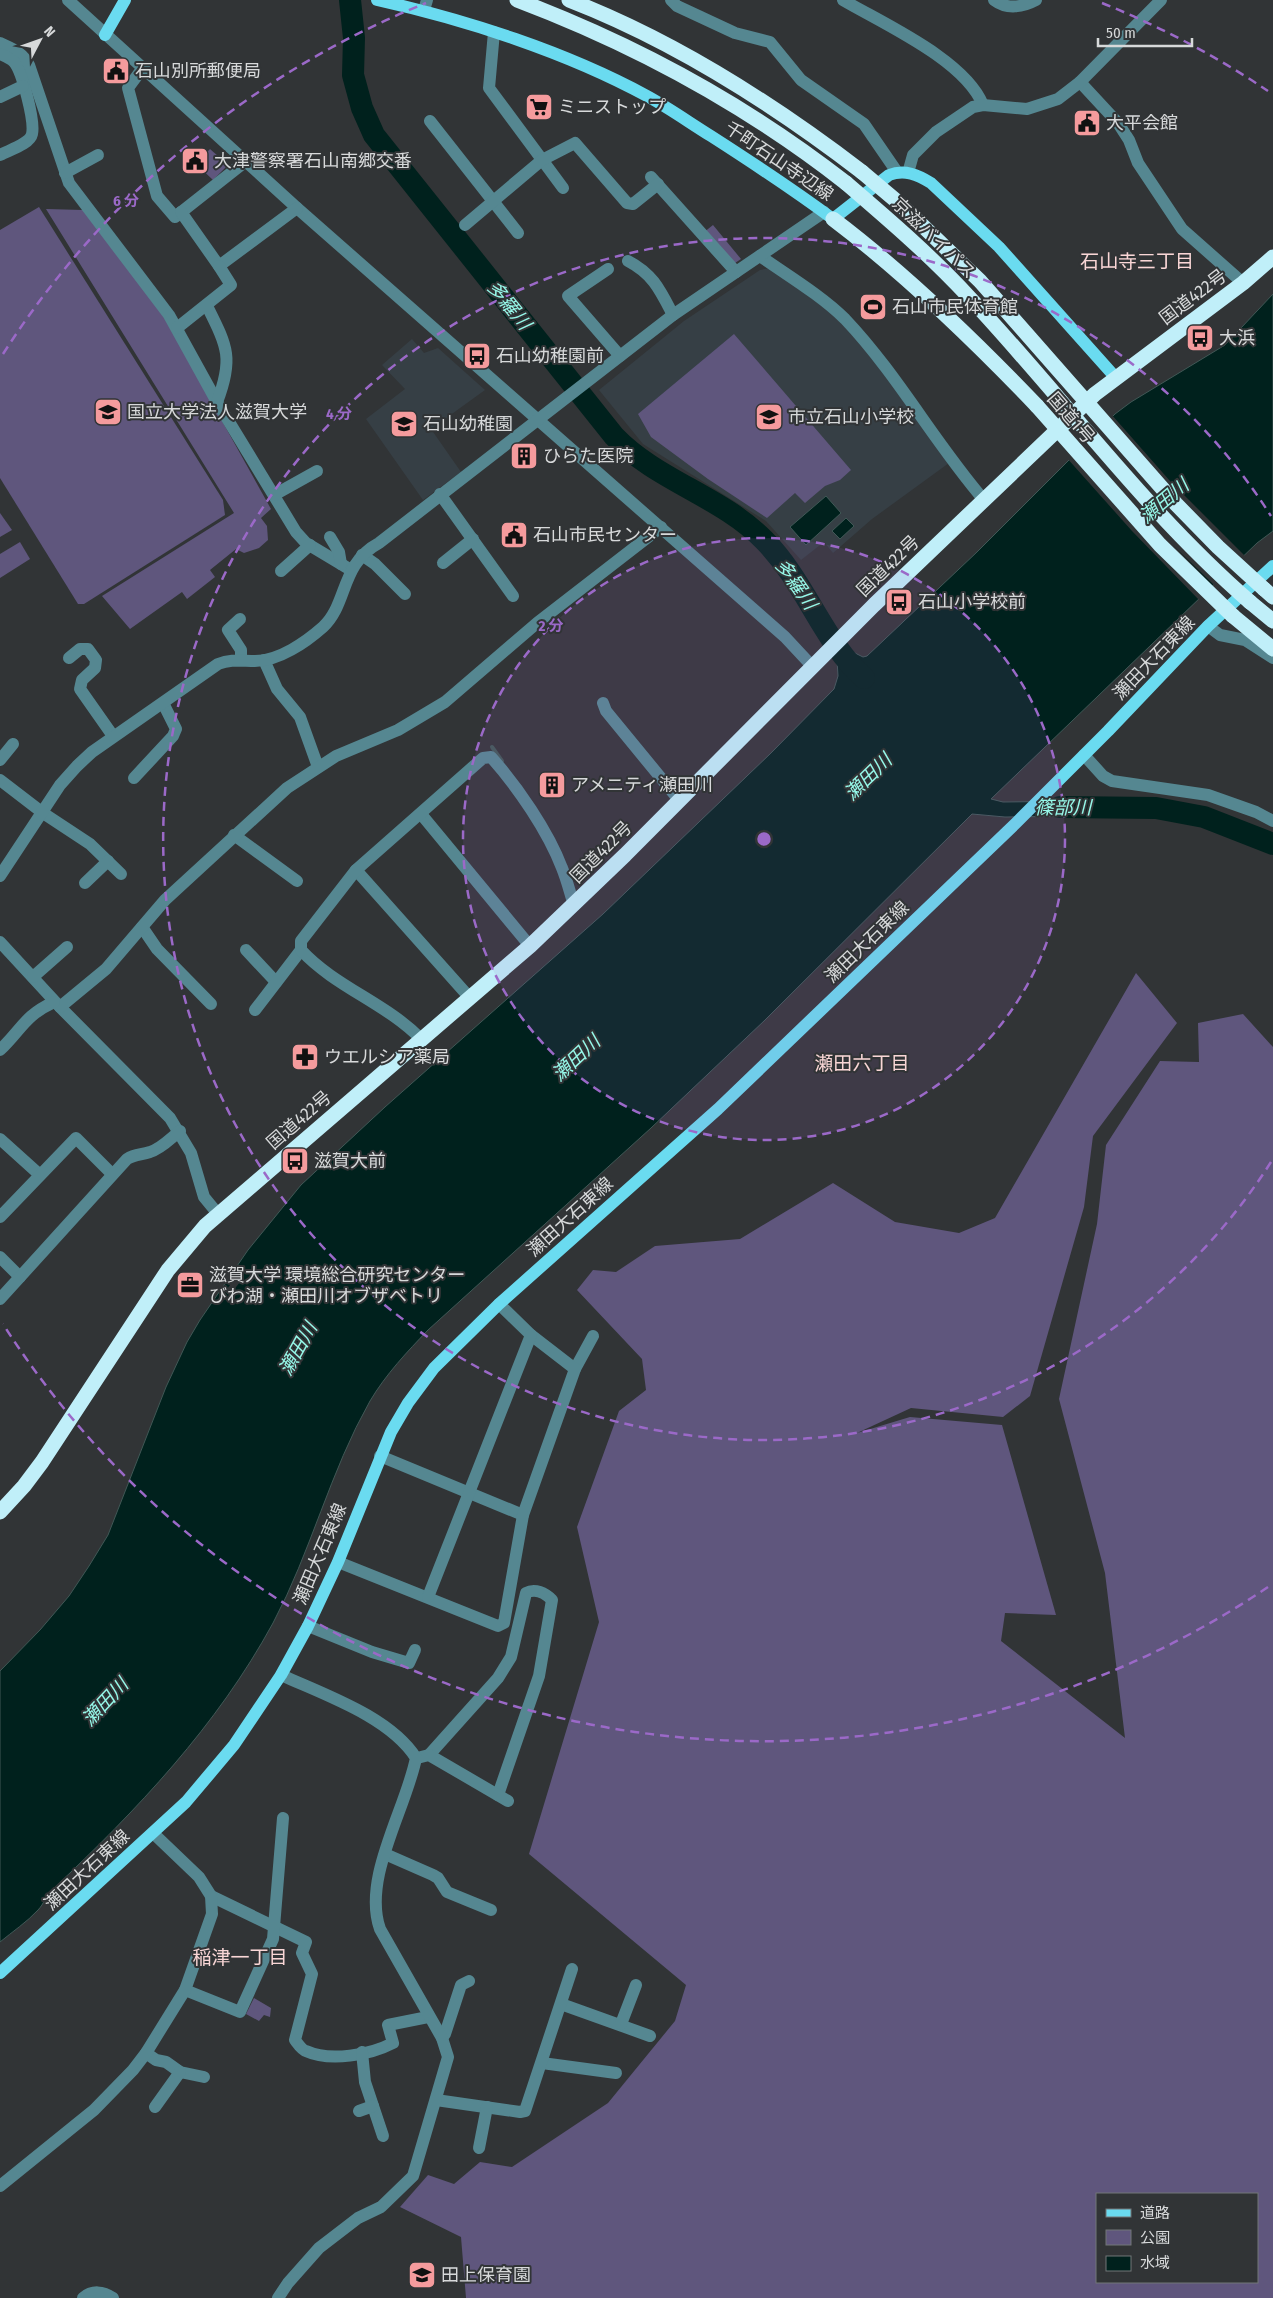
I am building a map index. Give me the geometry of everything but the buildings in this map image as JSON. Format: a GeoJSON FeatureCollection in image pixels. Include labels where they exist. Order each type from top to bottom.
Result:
{"type":"FeatureCollection","features":[{"type":"Feature","properties":{"kind":"highway","name":"京滋バイパス"},"geometry":{"type":"LineString","coordinates":[[517,0],[595,31],[684,75],[757,118],[846,183],[944,271],[988,318],[1164,520],[1217,574],[1273,621]]}},
{"type":"Feature","properties":{"kind":"highway","name":"京滋バイパス"},"geometry":{"type":"LineString","coordinates":[[569,0],[640,31],[707,66],[771,105],[862,172],[900,204],[980,282],[1176,504],[1218,547],[1273,597]]}},
{"type":"Feature","properties":{"kind":"highway","name":"国道1号"},"geometry":{"type":"LineString","coordinates":[[829,215],[896,269],[968,336],[1037,406],[1140,524],[1185,571],[1273,649]]}},
{"type":"Feature","properties":{"kind":"highway","name":"国道422号"},"geometry":{"type":"LineString","coordinates":[[0,1511],[24,1486],[42,1462],[184,1249],[218,1214],[530,946],[574,905],[826,652],[1095,394],[1242,283],[1273,257]]}},
{"type":"Feature","properties":{"kind":"main road"},"geometry":{"type":"LineString","coordinates":[[105,36],[125,0]]}},
{"type":"Feature","properties":{"kind":"main road","name":"千町石山寺辺線"},"geometry":{"type":"LineString","coordinates":[[377,0],[425,5],[588,68],[647,96],[754,164],[829,215],[889,175],[902,172]]}},
{"type":"Feature","properties":{"kind":"main road"},"geometry":{"type":"LineString","coordinates":[[902,172],[920,176],[932,183],[999,246],[1116,378]]}},
{"type":"Feature","properties":{"kind":"main road","name":"瀬田大石東線"},"geometry":{"type":"LineString","coordinates":[[0,1973],[186,1802],[216,1769],[248,1726],[281,1675],[308,1626],[338,1562],[391,1432],[419,1387],[458,1343],[499,1304],[718,1109],[1016,823],[1208,626],[1273,566]]}},
{"type":"Feature","properties":{"kind":"street"},"geometry":{"type":"LineString","coordinates":[[68,0],[142,70],[297,208],[785,637],[812,666]]}},
{"type":"Feature","properties":{"kind":"street"},"geometry":{"type":"LineString","coordinates":[[671,0],[677,6],[722,28],[770,42],[801,80],[864,124],[902,172],[914,155],[936,132],[973,107],[983,105],[1028,109],[1058,99],[1080,82],[1161,0]]}},
{"type":"Feature","properties":{"kind":"street"},"geometry":{"type":"LineString","coordinates":[[843,0],[934,53],[973,86],[983,105]]}},
{"type":"Feature","properties":{"kind":"street"},"geometry":{"type":"LineString","coordinates":[[994,0],[1012,7],[1026,5],[1036,0]]}},
{"type":"Feature","properties":{"kind":"street"},"geometry":{"type":"LineString","coordinates":[[494,32],[489,88],[563,188]]}},
{"type":"Feature","properties":{"kind":"street"},"geometry":{"type":"LineString","coordinates":[[0,43],[18,51],[29,65],[65,173],[74,191],[169,315],[217,402],[296,532],[310,545],[346,567]]}},
{"type":"Feature","properties":{"kind":"street"},"geometry":{"type":"LineString","coordinates":[[0,54],[13,62],[20,71],[32,134],[28,140],[0,155]]}},
{"type":"Feature","properties":{"kind":"street"},"geometry":{"type":"LineString","coordinates":[[142,70],[128,88],[157,196],[175,217],[246,161]]}},
{"type":"Feature","properties":{"kind":"street"},"geometry":{"type":"LineString","coordinates":[[1080,82],[1118,123],[1130,140],[1138,163],[1182,229],[1242,283]]}},
{"type":"Feature","properties":{"kind":"street"},"geometry":{"type":"LineString","coordinates":[[0,97],[23,86]]}},
{"type":"Feature","properties":{"kind":"street"},"geometry":{"type":"LineString","coordinates":[[430,121],[518,233]]}},
{"type":"Feature","properties":{"kind":"street"},"geometry":{"type":"LineString","coordinates":[[465,225],[542,160],[575,143],[627,203],[633,204],[654,180],[736,272]]}},
{"type":"Feature","properties":{"kind":"street"},"geometry":{"type":"LineString","coordinates":[[65,173],[98,156]]}},
{"type":"Feature","properties":{"kind":"street"},"geometry":{"type":"LineString","coordinates":[[219,266],[297,208]]}},
{"type":"Feature","properties":{"kind":"street"},"geometry":{"type":"LineString","coordinates":[[177,328],[231,285],[181,212]]}},
{"type":"Feature","properties":{"kind":"street"},"geometry":{"type":"LineString","coordinates":[[0,876],[77,766],[113,736],[218,664],[241,660],[264,660],[302,643],[324,626],[330,618],[346,567],[673,314],[760,256],[829,215]]}},
{"type":"Feature","properties":{"kind":"street"},"geometry":{"type":"LineString","coordinates":[[760,256],[844,318],[898,382],[962,474],[984,500]]}},
{"type":"Feature","properties":{"kind":"street"},"geometry":{"type":"LineString","coordinates":[[628,261],[644,270],[659,288],[673,314]]}},
{"type":"Feature","properties":{"kind":"street"},"geometry":{"type":"LineString","coordinates":[[608,268],[568,296],[620,356]]}},
{"type":"Feature","properties":{"kind":"street"},"geometry":{"type":"LineString","coordinates":[[207,306],[225,342],[228,360],[227,375],[217,402]]}},
{"type":"Feature","properties":{"kind":"street"},"geometry":{"type":"LineString","coordinates":[[274,495],[317,471]]}},
{"type":"Feature","properties":{"kind":"street"},"geometry":{"type":"LineString","coordinates":[[440,494],[514,596]]}},
{"type":"Feature","properties":{"kind":"street"},"geometry":{"type":"LineString","coordinates":[[0,1050],[12,1038],[16,1029],[37,1010],[57,1005],[106,969],[169,896],[287,788],[336,756],[398,730],[445,702],[537,623],[661,527]]}},
{"type":"Feature","properties":{"kind":"street"},"geometry":{"type":"LineString","coordinates":[[330,537],[346,567]]}},
{"type":"Feature","properties":{"kind":"street"},"geometry":{"type":"LineString","coordinates":[[443,563],[472,539]]}},
{"type":"Feature","properties":{"kind":"street"},"geometry":{"type":"LineString","coordinates":[[281,571],[310,545]]}},
{"type":"Feature","properties":{"kind":"street"},"geometry":{"type":"LineString","coordinates":[[362,555],[375,564],[405,594]]}},
{"type":"Feature","properties":{"kind":"street"},"geometry":{"type":"LineString","coordinates":[[240,618],[228,630],[241,650],[241,660]]}},
{"type":"Feature","properties":{"kind":"street"},"geometry":{"type":"LineString","coordinates":[[1208,626],[1220,635],[1245,640],[1273,658]]}},
{"type":"Feature","properties":{"kind":"street"},"geometry":{"type":"LineString","coordinates":[[69,658],[80,648],[88,649],[96,660],[95,668],[82,680],[80,689],[113,736]]}},
{"type":"Feature","properties":{"kind":"street"},"geometry":{"type":"LineString","coordinates":[[264,660],[278,689],[300,717],[318,767]]}},
{"type":"Feature","properties":{"kind":"street"},"geometry":{"type":"LineString","coordinates":[[134,778],[173,736],[176,729],[163,703]]}},
{"type":"Feature","properties":{"kind":"street"},"geometry":{"type":"LineString","coordinates":[[603,703],[606,711],[678,800]]}},
{"type":"Feature","properties":{"kind":"street"},"geometry":{"type":"LineString","coordinates":[[0,760],[13,744]]}},
{"type":"Feature","properties":{"kind":"street"},"geometry":{"type":"LineString","coordinates":[[1084,755],[1103,776],[1112,781],[1208,795],[1248,809],[1273,821]]}},
{"type":"Feature","properties":{"kind":"street"},"geometry":{"type":"LineString","coordinates":[[255,1010],[301,950],[301,941],[356,870],[483,758],[491,757],[502,770],[551,845],[562,868],[574,905]]}},
{"type":"Feature","properties":{"kind":"street"},"geometry":{"type":"LineString","coordinates":[[0,780],[90,844],[122,874]]}},
{"type":"Feature","properties":{"kind":"street"},"geometry":{"type":"LineString","coordinates":[[421,814],[530,946]]}},
{"type":"Feature","properties":{"kind":"street"},"geometry":{"type":"LineString","coordinates":[[234,835],[297,881]]}},
{"type":"Feature","properties":{"kind":"street"},"geometry":{"type":"LineString","coordinates":[[85,883],[108,861]]}},
{"type":"Feature","properties":{"kind":"street"},"geometry":{"type":"LineString","coordinates":[[356,870],[470,998]]}},
{"type":"Feature","properties":{"kind":"street"},"geometry":{"type":"LineString","coordinates":[[142,927],[157,949],[211,1004]]}},
{"type":"Feature","properties":{"kind":"street"},"geometry":{"type":"LineString","coordinates":[[0,942],[57,1005],[159,1106],[180,1131],[191,1153],[204,1197],[218,1214]]}},
{"type":"Feature","properties":{"kind":"street"},"geometry":{"type":"LineString","coordinates":[[33,977],[67,947]]}},
{"type":"Feature","properties":{"kind":"street"},"geometry":{"type":"LineString","coordinates":[[246,950],[276,982]]}},
{"type":"Feature","properties":{"kind":"street"},"geometry":{"type":"LineString","coordinates":[[301,950],[314,964],[332,978],[395,1017],[422,1039]]}},
{"type":"Feature","properties":{"kind":"street"},"geometry":{"type":"LineString","coordinates":[[0,1299],[127,1159],[137,1153],[149,1153],[180,1131]]}},
{"type":"Feature","properties":{"kind":"street"},"geometry":{"type":"LineString","coordinates":[[0,1217],[76,1138],[112,1174]]}},
{"type":"Feature","properties":{"kind":"street"},"geometry":{"type":"LineString","coordinates":[[0,1139],[40,1175]]}},
{"type":"Feature","properties":{"kind":"street"},"geometry":{"type":"LineString","coordinates":[[0,1257],[20,1277]]}},
{"type":"Feature","properties":{"kind":"street"},"geometry":{"type":"LineString","coordinates":[[499,1304],[575,1369]]}},
{"type":"Feature","properties":{"kind":"street"},"geometry":{"type":"LineString","coordinates":[[428,1597],[532,1334]]}},
{"type":"Feature","properties":{"kind":"street"},"geometry":{"type":"LineString","coordinates":[[338,1562],[498,1626],[504,1623],[523,1515],[575,1369],[593,1336]]}},
{"type":"Feature","properties":{"kind":"street"},"geometry":{"type":"LineString","coordinates":[[380,1456],[523,1515]]}},
{"type":"Feature","properties":{"kind":"street"},"geometry":{"type":"LineString","coordinates":[[278,2298],[288,2283],[319,2248],[358,2218],[381,2207],[413,2176],[448,2057],[442,2038],[428,2017],[380,1929],[375,1916],[374,1902],[384,1854],[394,1824],[423,1756],[498,1678],[511,1657],[526,1593],[532,1591],[546,1594],[552,1600],[539,1676],[503,1798],[423,1756],[354,1708],[281,1675]]}},
{"type":"Feature","properties":{"kind":"street"},"geometry":{"type":"LineString","coordinates":[[308,1626],[372,1652],[409,1664],[415,1650]]}},
{"type":"Feature","properties":{"kind":"street"},"geometry":{"type":"LineString","coordinates":[[185,1990],[240,2012],[274,1939],[284,1818]]}},
{"type":"Feature","properties":{"kind":"street"},"geometry":{"type":"LineString","coordinates":[[0,2186],[94,2110],[146,2053],[185,1990],[212,1914],[210,1896],[200,1877],[153,1833]]}},
{"type":"Feature","properties":{"kind":"street"},"geometry":{"type":"LineString","coordinates":[[384,1854],[438,1878],[447,1892],[492,1910]]}},
{"type":"Feature","properties":{"kind":"street"},"geometry":{"type":"LineString","coordinates":[[210,1896],[306,1942],[302,1953],[312,1974],[295,2040],[304,2051],[333,2057],[382,2049],[393,2043],[388,2025],[428,2017]]}},
{"type":"Feature","properties":{"kind":"street"},"geometry":{"type":"LineString","coordinates":[[436,2100],[520,2112],[525,2111],[572,1969]]}},
{"type":"Feature","properties":{"kind":"street"},"geometry":{"type":"LineString","coordinates":[[442,2038],[446,2034],[461,1985],[469,1981]]}},
{"type":"Feature","properties":{"kind":"street"},"geometry":{"type":"LineString","coordinates":[[621,2024],[636,1984]]}},
{"type":"Feature","properties":{"kind":"street"},"geometry":{"type":"LineString","coordinates":[[561,2004],[650,2036]]}},
{"type":"Feature","properties":{"kind":"street"},"geometry":{"type":"LineString","coordinates":[[362,2052],[365,2082],[383,2136]]}},
{"type":"Feature","properties":{"kind":"street"},"geometry":{"type":"LineString","coordinates":[[146,2053],[156,2060],[166,2062],[180,2072],[204,2076]]}},
{"type":"Feature","properties":{"kind":"street"},"geometry":{"type":"LineString","coordinates":[[542,2063],[616,2073]]}},
{"type":"Feature","properties":{"kind":"street"},"geometry":{"type":"LineString","coordinates":[[155,2107],[180,2072]]}},
{"type":"Feature","properties":{"kind":"street"},"geometry":{"type":"LineString","coordinates":[[359,2111],[373,2106]]}},
{"type":"Feature","properties":{"kind":"street"},"geometry":{"type":"LineString","coordinates":[[479,2148],[487,2107]]}},
{"type":"Feature","properties":{"kind":"street"},"geometry":{"type":"LineString","coordinates":[[83,2298],[88,2293],[96,2291],[113,2298]]}},
{"type":"Feature","properties":{"kind":"shaded area","name":"市立石山小学校"},"geometry":{"type":"Polygon","coordinates":[[[770,268],[830,311],[859,339],[949,463],[872,519],[833,553],[824,542],[801,560],[766,521],[643,444],[599,390],[684,321],[760,270],[770,268]]]}},
{"type":"Feature","properties":{"kind":"shaded area","name":"石山幼稚園"},"geometry":{"type":"Polygon","coordinates":[[[412,339],[424,353],[438,348],[485,390],[431,429],[461,472],[423,500],[366,419],[405,389],[382,365],[412,339]]]}},
{"type":"Feature","properties":{"kind":"green space"},"geometry":{"type":"Polygon","coordinates":[[[210,149],[227,164],[213,180],[196,164],[210,149]]]}},
{"type":"Feature","properties":{"kind":"green space"},"geometry":{"type":"Polygon","coordinates":[[[39,207],[223,500],[225,515],[84,604],[78,604],[0,478],[0,230],[39,207]]]}},
{"type":"Feature","properties":{"kind":"green space"},"geometry":{"type":"Polygon","coordinates":[[[46,209],[83,210],[163,315],[271,509],[261,518],[267,526],[268,540],[259,548],[244,553],[236,549],[210,570],[215,577],[187,599],[182,592],[130,629],[102,596],[234,513],[46,209]]]}},
{"type":"Feature","properties":{"kind":"green space"},"geometry":{"type":"Polygon","coordinates":[[[713,225],[741,259],[735,263],[703,233],[713,225]]]}},
{"type":"Feature","properties":{"kind":"green space"},"geometry":{"type":"Polygon","coordinates":[[[734,334],[851,470],[840,480],[825,486],[805,503],[795,493],[767,518],[708,479],[651,437],[638,414],[734,334]]]}},
{"type":"Feature","properties":{"kind":"green space"},"geometry":{"type":"Polygon","coordinates":[[[0,513],[12,530],[0,537],[0,513]]]}},
{"type":"Feature","properties":{"kind":"green space"},"geometry":{"type":"Polygon","coordinates":[[[20,542],[30,559],[0,578],[0,554],[20,542]]]}},
{"type":"Feature","properties":{"kind":"green space"},"geometry":{"type":"Polygon","coordinates":[[[1136,973],[1177,1023],[1093,1136],[1084,1207],[1030,1396],[1003,1417],[911,1408],[857,1433],[910,1417],[1002,1425],[1056,1615],[1005,1613],[1001,1641],[1125,1738],[1105,1573],[1059,1399],[1097,1224],[1106,1145],[1160,1061],[1199,1062],[1198,1023],[1243,1014],[1273,1047],[1273,2298],[466,2298],[461,2237],[400,2207],[428,2175],[454,2184],[480,2162],[512,2167],[608,2103],[675,2021],[686,1985],[529,1854],[599,1622],[577,1527],[619,1411],[646,1390],[642,1359],[577,1290],[593,1270],[616,1272],[655,1246],[740,1239],[833,1183],[895,1222],[959,1233],[995,1218],[1136,973]]]}},
{"type":"Feature","properties":{"kind":"green space"},"geometry":{"type":"Polygon","coordinates":[[[254,1998],[271,2008],[270,2017],[264,2015],[259,2021],[246,2014],[254,1998]]]}},
{"type":"Feature","properties":{"kind":"water","name":"瀬田川"},"geometry":{"type":"Polygon","coordinates":[[[1273,294],[1273,531],[1257,543],[991,799],[1003,802],[1091,801],[1090,816],[1005,817],[972,814],[765,1020],[651,1128],[428,1330],[390,1372],[370,1401],[343,1455],[299,1568],[273,1623],[227,1697],[174,1765],[145,1797],[51,1891],[34,1914],[0,1942],[0,1671],[40,1630],[69,1596],[108,1535],[166,1387],[187,1342],[248,1250],[301,1185],[385,1107],[603,914],[771,753],[834,689],[838,676],[837,660],[849,650],[863,657],[867,656],[977,552],[1115,414],[1131,402],[1225,345],[1273,294]]]}},
{"type":"Feature","properties":{"kind":"water"},"geometry":{"type":"Polygon","coordinates":[[[826,496],[841,513],[806,545],[790,527],[826,496]]]}},
{"type":"Feature","properties":{"kind":"water"},"geometry":{"type":"Polygon","coordinates":[[[846,518],[854,526],[840,539],[832,531],[846,518]]]}},
{"type":"Feature","properties":{"kind":"pier"},"geometry":{"type":"Polygon","coordinates":[[[1111,414],[1170,481],[1246,557],[1215,586],[1173,545],[1214,587],[1200,601],[1132,531],[1066,457],[1111,414]]]}},
{"type":"Feature","properties":{"kind":"pier"},"geometry":{"type":"Polygon","coordinates":[[[239,1274],[243,1278],[230,1295],[225,1292],[230,1285],[224,1280],[227,1277],[233,1281],[239,1274]]]}},
{"type":"Feature","properties":{"kind":"waterway","name":"多羅川"},"geometry":{"type":"LineString","coordinates":[[350,0],[354,38],[353,75],[362,108],[374,135],[614,436],[631,452],[728,512],[764,540],[791,574],[837,647],[864,678]]}},
{"type":"Feature","properties":{"kind":"waterway"},"geometry":{"type":"LineString","coordinates":[[492,747],[502,761]]}},
{"type":"Feature","properties":{"kind":"waterway","name":"篠部川"},"geometry":{"type":"LineString","coordinates":[[1060,807],[1156,808],[1204,817],[1273,844]]}},
{"type":"Feature","properties":{"kind":"place","name":"石山別所郵便局"},"geometry":{"type":"Point","coordinates":[116,71]}},
{"type":"Feature","properties":{"kind":"place","name":"ミニストップ"},"geometry":{"type":"Point","coordinates":[539,107]}},
{"type":"Feature","properties":{"kind":"place","name":"大平会館"},"geometry":{"type":"Point","coordinates":[1087,123]}},
{"type":"Feature","properties":{"kind":"place","name":"大津警察署石山南郷交番"},"geometry":{"type":"Point","coordinates":[195,161]}},
{"type":"Feature","properties":{"kind":"place","name":"石山市民体育館"},"geometry":{"type":"Point","coordinates":[873,307]}},
{"type":"Feature","properties":{"kind":"place","name":"大浜"},"geometry":{"type":"Point","coordinates":[1200,338]}},
{"type":"Feature","properties":{"kind":"place","name":"石山幼稚園前"},"geometry":{"type":"Point","coordinates":[477,356]}},
{"type":"Feature","properties":{"kind":"place","name":"国立大学法人滋賀大学"},"geometry":{"type":"Point","coordinates":[108,412]}},
{"type":"Feature","properties":{"kind":"place","name":"市立石山小学校"},"geometry":{"type":"Point","coordinates":[769,417]}},
{"type":"Feature","properties":{"kind":"place","name":"石山幼稚園"},"geometry":{"type":"Point","coordinates":[404,424]}},
{"type":"Feature","properties":{"kind":"place","name":"ひらた医院"},"geometry":{"type":"Point","coordinates":[524,456]}},
{"type":"Feature","properties":{"kind":"place","name":"石山市民センター"},"geometry":{"type":"Point","coordinates":[514,535]}},
{"type":"Feature","properties":{"kind":"place","name":"石山小学校前"},"geometry":{"type":"Point","coordinates":[899,602]}},
{"type":"Feature","properties":{"kind":"place","name":"アメニティ瀬田川"},"geometry":{"type":"Point","coordinates":[552,785]}},
{"type":"Feature","properties":{"kind":"place","name":"ウエルシア薬局"},"geometry":{"type":"Point","coordinates":[305,1057]}},
{"type":"Feature","properties":{"kind":"place","name":"滋賀大前"},"geometry":{"type":"Point","coordinates":[295,1161]}},
{"type":"Feature","properties":{"kind":"place","name":"滋賀大学 環境総合研究センター びわ湖・瀬田川オブザベトリ"},"geometry":{"type":"Point","coordinates":[190,1285]}},
{"type":"Feature","properties":{"kind":"place","name":"田上保育園"},"geometry":{"type":"Point","coordinates":[422,2275]}},
{"type":"Feature","properties":{"kind":"district","name":"石山寺三丁目"},"geometry":{"type":"Point","coordinates":[1137,261]}},
{"type":"Feature","properties":{"kind":"district","name":"瀬田六丁目"},"geometry":{"type":"Point","coordinates":[862,1063]}},
{"type":"Feature","properties":{"kind":"district","name":"稲津一丁目"},"geometry":{"type":"Point","coordinates":[240,1957]}}]}
